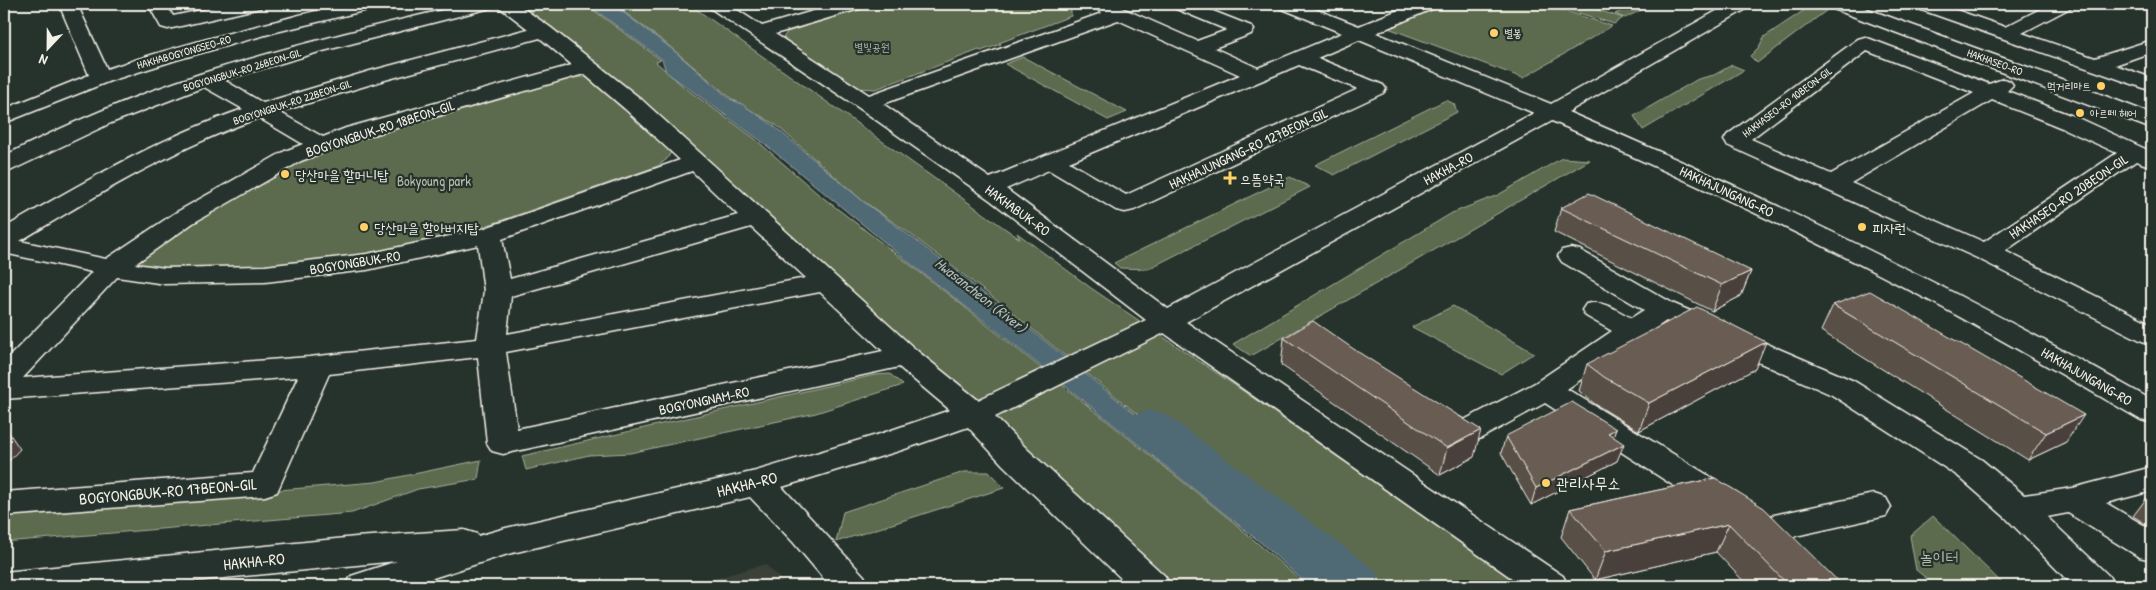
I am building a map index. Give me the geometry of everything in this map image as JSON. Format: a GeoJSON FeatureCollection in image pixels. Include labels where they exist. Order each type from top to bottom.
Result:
{"type":"FeatureCollection","features":[{"type":"Feature","properties":{"kind":"street"},"geometry":{"type":"LineString","coordinates":[[68,4],[101,78]]}},
{"type":"Feature","properties":{"kind":"street"},"geometry":{"type":"LineString","coordinates":[[157,4],[168,23],[254,4]]}},
{"type":"Feature","properties":{"kind":"street","name":"HAKHABOGYONGSEO-RO"},"geometry":{"type":"LineString","coordinates":[[4,117],[101,78],[223,40],[370,4]]}},
{"type":"Feature","properties":{"kind":"street","name":"BOGYONGBUK-RO 26BEON-GIL"},"geometry":{"type":"LineString","coordinates":[[4,165],[91,122],[206,79],[341,41],[490,4]]}},
{"type":"Feature","properties":{"kind":"street"},"geometry":{"type":"LineString","coordinates":[[505,4],[543,31],[634,104],[905,356],[979,412],[1015,457],[1152,586]]}},
{"type":"Feature","properties":{"kind":"street","name":"HAKHABUK-RO"},"geometry":{"type":"LineString","coordinates":[[716,4],[867,103],[987,188],[1159,325],[1550,586]]}},
{"type":"Feature","properties":{"kind":"street"},"geometry":{"type":"LineString","coordinates":[[761,32],[856,4]]}},
{"type":"Feature","properties":{"kind":"street"},"geometry":{"type":"LineString","coordinates":[[1098,4],[1257,76]]}},
{"type":"Feature","properties":{"kind":"street","name":"HAKHAJUNGANG-RO"},"geometry":{"type":"LineString","coordinates":[[1286,4],[1626,143],[1801,226],[2000,327],[2152,413]]}},
{"type":"Feature","properties":{"kind":"street"},"geometry":{"type":"LineString","coordinates":[[987,188],[1428,4]]}},
{"type":"Feature","properties":{"kind":"street","name":"HAKHA-RO"},"geometry":{"type":"LineString","coordinates":[[364,586],[506,541],[757,483],[892,442],[979,412],[1159,325],[1553,112],[1742,4]]}},
{"type":"Feature","properties":{"kind":"street","name":"HAKHASEO-RO"},"geometry":{"type":"LineString","coordinates":[[1837,4],[2026,73],[2152,122]]}},
{"type":"Feature","properties":{"kind":"street"},"geometry":{"type":"LineString","coordinates":[[1884,21],[1909,4]]}},
{"type":"Feature","properties":{"kind":"street"},"geometry":{"type":"LineString","coordinates":[[1922,4],[2152,84]]}},
{"type":"Feature","properties":{"kind":"street"},"geometry":{"type":"LineString","coordinates":[[2007,33],[2064,4]]}},
{"type":"Feature","properties":{"kind":"street"},"geometry":{"type":"LineString","coordinates":[[867,103],[1125,16],[1170,6],[1244,30],[1197,48]]}},
{"type":"Feature","properties":{"kind":"street","name":"BOGYONGBUK-RO 22BEON-GIL"},"geometry":{"type":"LineString","coordinates":[[4,240],[153,155],[260,110],[374,76],[543,31]]}},
{"type":"Feature","properties":{"kind":"street","name":"HAKHASEO-RO 10BEON-GIL"},"geometry":{"type":"LineString","coordinates":[[1833,183],[1735,140],[1865,43],[1992,92]]}},
{"type":"Feature","properties":{"kind":"street"},"geometry":{"type":"LineString","coordinates":[[2098,64],[2152,46]]}},
{"type":"Feature","properties":{"kind":"street","name":"HAKHAJUNGANG-RO 127BEON-GIL"},"geometry":{"type":"LineString","coordinates":[[1050,162],[1125,206],[1376,89],[1300,58]]}},
{"type":"Feature","properties":{"kind":"street","name":"BOGYONGBUK-RO 18BEON-GIL"},"geometry":{"type":"LineString","coordinates":[[111,268],[184,218],[251,178],[294,156],[321,145],[390,123],[587,67]]}},
{"type":"Feature","properties":{"kind":"street"},"geometry":{"type":"LineString","coordinates":[[1833,183],[2026,73]]}},
{"type":"Feature","properties":{"kind":"street"},"geometry":{"type":"LineString","coordinates":[[206,79],[321,145]]}},
{"type":"Feature","properties":{"kind":"street"},"geometry":{"type":"LineString","coordinates":[[1992,92],[2143,156]]}},
{"type":"Feature","properties":{"kind":"street","name":"HAKHASEO-RO 20BEON-GIL"},"geometry":{"type":"LineString","coordinates":[[1986,252],[2143,156]]}},
{"type":"Feature","properties":{"kind":"street","name":"BOGYONGBUK-RO"},"geometry":{"type":"LineString","coordinates":[[4,245],[111,268],[165,276],[265,274],[367,262],[489,235],[696,162]]}},
{"type":"Feature","properties":{"kind":"street"},"geometry":{"type":"LineString","coordinates":[[1833,183],[1986,252],[2152,335]]}},
{"type":"Feature","properties":{"kind":"street"},"geometry":{"type":"LineString","coordinates":[[498,291],[756,218]]}},
{"type":"Feature","properties":{"kind":"street"},"geometry":{"type":"LineString","coordinates":[[489,235],[498,291],[492,346]]}},
{"type":"Feature","properties":{"kind":"street"},"geometry":{"type":"LineString","coordinates":[[1571,256],[1664,310],[1843,388],[1970,468],[2018,509],[2096,586]]}},
{"type":"Feature","properties":{"kind":"street"},"geometry":{"type":"LineString","coordinates":[[4,380],[111,268]]}},
{"type":"Feature","properties":{"kind":"street"},"geometry":{"type":"LineString","coordinates":[[4,389],[317,367],[492,346],[825,282]]}},
{"type":"Feature","properties":{"kind":"street"},"geometry":{"type":"LineString","coordinates":[[1596,310],[1632,330]]}},
{"type":"Feature","properties":{"kind":"street"},"geometry":{"type":"LineString","coordinates":[[1424,409],[1462,434],[1546,390],[1664,310]]}},
{"type":"Feature","properties":{"kind":"street","name":"BOGYONGNAM-RO"},"geometry":{"type":"LineString","coordinates":[[492,346],[503,443],[905,356]]}},
{"type":"Feature","properties":{"kind":"street","name":"BOGYONGBUK-RO 17BEON-GIL"},"geometry":{"type":"LineString","coordinates":[[4,504],[265,484],[317,367]]}},
{"type":"Feature","properties":{"kind":"street"},"geometry":{"type":"LineString","coordinates":[[1546,390],[1779,540],[1874,507]]}},
{"type":"Feature","properties":{"kind":"street"},"geometry":{"type":"LineString","coordinates":[[2018,509],[2073,500],[2152,479]]}},
{"type":"Feature","properties":{"kind":"street"},"geometry":{"type":"LineString","coordinates":[[757,483],[805,533],[851,586]]}},
{"type":"Feature","properties":{"kind":"street"},"geometry":{"type":"LineString","coordinates":[[2073,500],[2152,547]]}},
{"type":"Feature","properties":{"kind":"street","name":"HAKHA-RO"},"geometry":{"type":"LineString","coordinates":[[4,586],[356,551],[506,541]]}},
{"type":"Feature","properties":{"kind":"shaded area"},"geometry":{"type":"Polygon","coordinates":[[[765,564],[787,586],[684,586],[707,581],[765,564]]]}},
{"type":"Feature","properties":{"kind":"green space"},"geometry":{"type":"Polygon","coordinates":[[[516,4],[585,4],[661,60],[656,62],[685,88],[754,138],[817,193],[957,301],[1232,521],[1307,586],[1170,586],[546,25],[516,4]]]}},
{"type":"Feature","properties":{"kind":"green space"},"geometry":{"type":"Polygon","coordinates":[[[613,4],[689,4],[1020,239],[1017,233],[1091,288],[1246,393],[1522,586],[1354,586],[1330,568],[1293,534],[1136,413],[1000,303],[909,233],[863,201],[776,125],[732,99],[663,41],[613,4]]]}},
{"type":"Feature","properties":{"kind":"green space","name":"별빛공원"},"geometry":{"type":"Polygon","coordinates":[[[878,4],[1056,4],[1071,10],[1071,16],[999,43],[1001,44],[979,50],[876,89],[855,88],[783,38],[787,32],[878,4]]]}},
{"type":"Feature","properties":{"kind":"green space"},"geometry":{"type":"Polygon","coordinates":[[[1447,4],[1544,4],[1612,26],[1523,78],[1388,28],[1447,4]]]}},
{"type":"Feature","properties":{"kind":"green space"},"geometry":{"type":"Polygon","coordinates":[[[1550,4],[1579,4],[1623,18],[1614,24],[1550,4]]]}},
{"type":"Feature","properties":{"kind":"green space"},"geometry":{"type":"Polygon","coordinates":[[[1636,4],[1663,4],[1645,8],[1625,18],[1615,14],[1636,4]]]}},
{"type":"Feature","properties":{"kind":"green space"},"geometry":{"type":"Polygon","coordinates":[[[1806,9],[1827,10],[1757,63],[1750,56],[1759,47],[1764,37],[1806,9]]]}},
{"type":"Feature","properties":{"kind":"green space"},"geometry":{"type":"Polygon","coordinates":[[[1023,57],[1127,112],[1108,120],[1005,64],[1023,57]]]}},
{"type":"Feature","properties":{"kind":"green space"},"geometry":{"type":"Polygon","coordinates":[[[1732,65],[1744,70],[1643,130],[1634,116],[1698,79],[1714,75],[1732,65]]]}},
{"type":"Feature","properties":{"kind":"green space","name":"Bokyoung park"},"geometry":{"type":"Polygon","coordinates":[[[574,77],[589,77],[671,152],[667,159],[658,166],[451,238],[331,263],[199,272],[128,266],[147,246],[296,158],[369,135],[574,77]]]}},
{"type":"Feature","properties":{"kind":"green space"},"geometry":{"type":"Polygon","coordinates":[[[1446,100],[1454,104],[1457,112],[1334,175],[1315,165],[1446,100]]]}},
{"type":"Feature","properties":{"kind":"green space"},"geometry":{"type":"Polygon","coordinates":[[[1562,158],[1590,160],[1251,356],[1233,344],[1452,213],[1498,195],[1562,158]]]}},
{"type":"Feature","properties":{"kind":"green space"},"geometry":{"type":"Polygon","coordinates":[[[1290,177],[1310,187],[1148,269],[1120,268],[1114,263],[1290,177]]]}},
{"type":"Feature","properties":{"kind":"green space"},"geometry":{"type":"Polygon","coordinates":[[[1453,306],[1534,353],[1501,374],[1412,327],[1453,306]]]}},
{"type":"Feature","properties":{"kind":"green space"},"geometry":{"type":"Polygon","coordinates":[[[890,374],[903,385],[816,413],[630,453],[589,455],[526,470],[522,456],[875,375],[890,374]]]}},
{"type":"Feature","properties":{"kind":"green space"},"geometry":{"type":"Polygon","coordinates":[[[481,460],[478,479],[418,489],[352,513],[4,542],[4,513],[375,482],[481,460]]]}},
{"type":"Feature","properties":{"kind":"green space"},"geometry":{"type":"Polygon","coordinates":[[[964,472],[989,472],[1004,488],[836,542],[843,512],[964,472]]]}},
{"type":"Feature","properties":{"kind":"green space","name":"놀이터"},"geometry":{"type":"Polygon","coordinates":[[[1933,516],[2005,586],[1936,586],[1916,570],[1910,536],[1933,516]]]}},
{"type":"Feature","properties":{"kind":"water"},"geometry":{"type":"Polygon","coordinates":[[[587,4],[612,4],[672,49],[730,99],[742,104],[774,126],[864,202],[1026,326],[1135,414],[1291,535],[1330,570],[1352,586],[1309,586],[1260,542],[906,260],[761,141],[666,72],[662,59],[587,4]]]}},
{"type":"Feature","properties":{"kind":"building"},"geometry":{"type":"Polygon","coordinates":[[[1589,193],[1751,271],[1722,285],[1561,208],[1589,193]]]}},
{"type":"Feature","properties":{"kind":"building"},"geometry":{"type":"Polygon","coordinates":[[[1870,291],[2084,415],[2046,433],[1833,305],[1870,291]]]}},
{"type":"Feature","properties":{"kind":"building"},"geometry":{"type":"Polygon","coordinates":[[[1697,307],[1766,342],[1649,403],[1604,377],[1587,364],[1697,307]]]}},
{"type":"Feature","properties":{"kind":"building"},"geometry":{"type":"Polygon","coordinates":[[[1313,321],[1481,430],[1447,448],[1284,338],[1313,321]]]}},
{"type":"Feature","properties":{"kind":"building"},"geometry":{"type":"Polygon","coordinates":[[[1572,402],[1616,429],[1608,433],[1624,444],[1536,488],[1506,436],[1572,402]]]}},
{"type":"Feature","properties":{"kind":"building"},"geometry":{"type":"Polygon","coordinates":[[[1715,478],[1764,508],[1843,586],[1789,586],[1729,524],[1606,551],[1570,509],[1715,478]]]}},
{"type":"Feature","properties":{"kind":"waterway","name":"Hwasancheon (River)"},"geometry":{"type":"LineString","coordinates":[[1150,427],[1355,586]]}},
{"type":"Feature","properties":{"kind":"place","name":"별봉"},"geometry":{"type":"Point","coordinates":[1494,33]}},
{"type":"Feature","properties":{"kind":"place","name":"먹거리마트"},"geometry":{"type":"Point","coordinates":[2101,86]}},
{"type":"Feature","properties":{"kind":"place","name":"아르떼 헤어"},"geometry":{"type":"Point","coordinates":[2080,113]}},
{"type":"Feature","properties":{"kind":"place","name":"당산마을 할머니탑"},"geometry":{"type":"Point","coordinates":[285,174]}},
{"type":"Feature","properties":{"kind":"place","name":"으뜸약국"},"geometry":{"type":"Point","coordinates":[1230,178]}},
{"type":"Feature","properties":{"kind":"place","name":"당산마을 할아버지탑"},"geometry":{"type":"Point","coordinates":[364,227]}},
{"type":"Feature","properties":{"kind":"place","name":"피자런"},"geometry":{"type":"Point","coordinates":[1862,227]}},
{"type":"Feature","properties":{"kind":"place","name":"관리사무소"},"geometry":{"type":"Point","coordinates":[1546,483]}}]}
